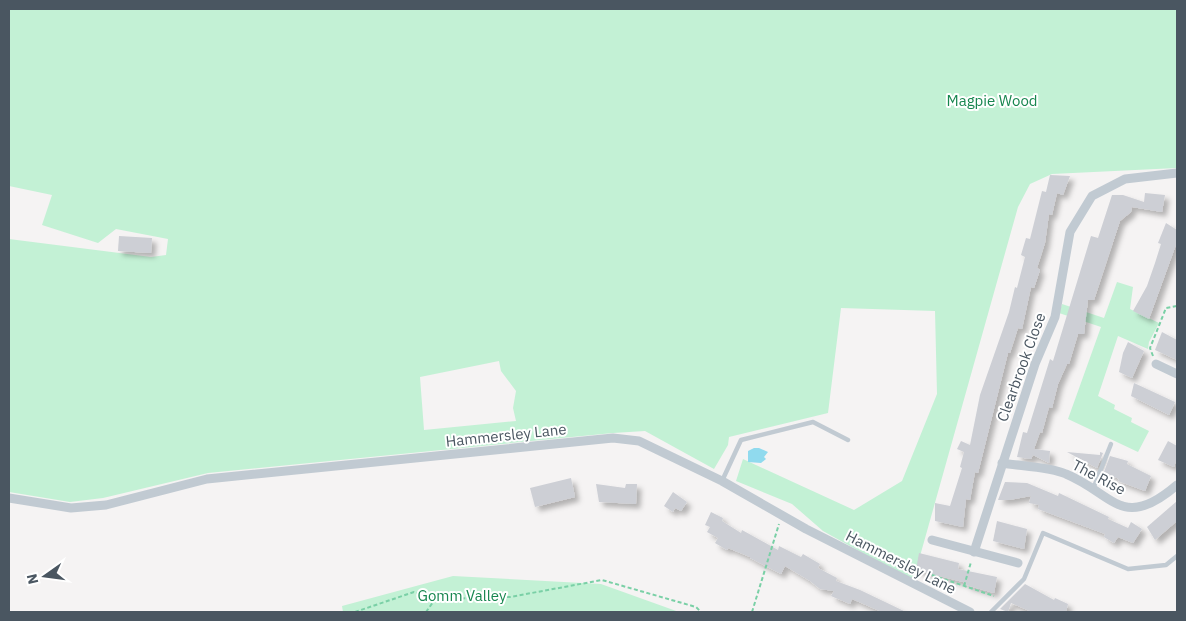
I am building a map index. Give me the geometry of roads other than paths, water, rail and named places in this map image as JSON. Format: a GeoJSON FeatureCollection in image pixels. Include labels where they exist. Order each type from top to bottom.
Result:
{"type":"FeatureCollection","features":[{"type":"Feature","properties":{"kind":"street","name":"Clearbrook Close"},"geometry":{"type":"LineString","coordinates":[[974,552],[1034,364],[1055,317],[1070,232],[1092,196],[1125,179],[1177,173]]}},
{"type":"Feature","properties":{"kind":"street"},"geometry":{"type":"LineString","coordinates":[[1156,364],[1177,374]]}},
{"type":"Feature","properties":{"kind":"street","name":"Hammersley Lane"},"geometry":{"type":"LineString","coordinates":[[9,498],[72,508],[106,505],[207,479],[614,438],[639,441],[722,481],[779,514],[970,612]]}},
{"type":"Feature","properties":{"kind":"street","name":"The Rise"},"geometry":{"type":"LineString","coordinates":[[1002,463],[1065,473],[1117,506],[1138,507],[1160,500],[1177,486]]}},
{"type":"Feature","properties":{"kind":"street"},"geometry":{"type":"LineString","coordinates":[[932,540],[1018,563]]}},
{"type":"Feature","properties":{"kind":"lane"},"geometry":{"type":"LineString","coordinates":[[722,481],[741,440],[813,422],[848,440]]}},
{"type":"Feature","properties":{"kind":"lane"},"geometry":{"type":"LineString","coordinates":[[1092,490],[1112,444]]}},
{"type":"Feature","properties":{"kind":"lane"},"geometry":{"type":"LineString","coordinates":[[991,612],[1024,579],[1043,533],[1128,569],[1166,565],[1177,556]]}},
{"type":"Feature","properties":{"kind":"water"},"geometry":{"type":"Polygon","coordinates":[[[754,448],[768,452],[764,457],[766,459],[761,463],[748,462],[748,451],[754,448]]]}},
{"type":"Feature","properties":{"kind":"park label","name":"Magpie Wood"},"geometry":{"type":"Point","coordinates":[992,100]}},
{"type":"Feature","properties":{"kind":"park label","name":"Gomm Valley"},"geometry":{"type":"Point","coordinates":[462,595]}}]}
